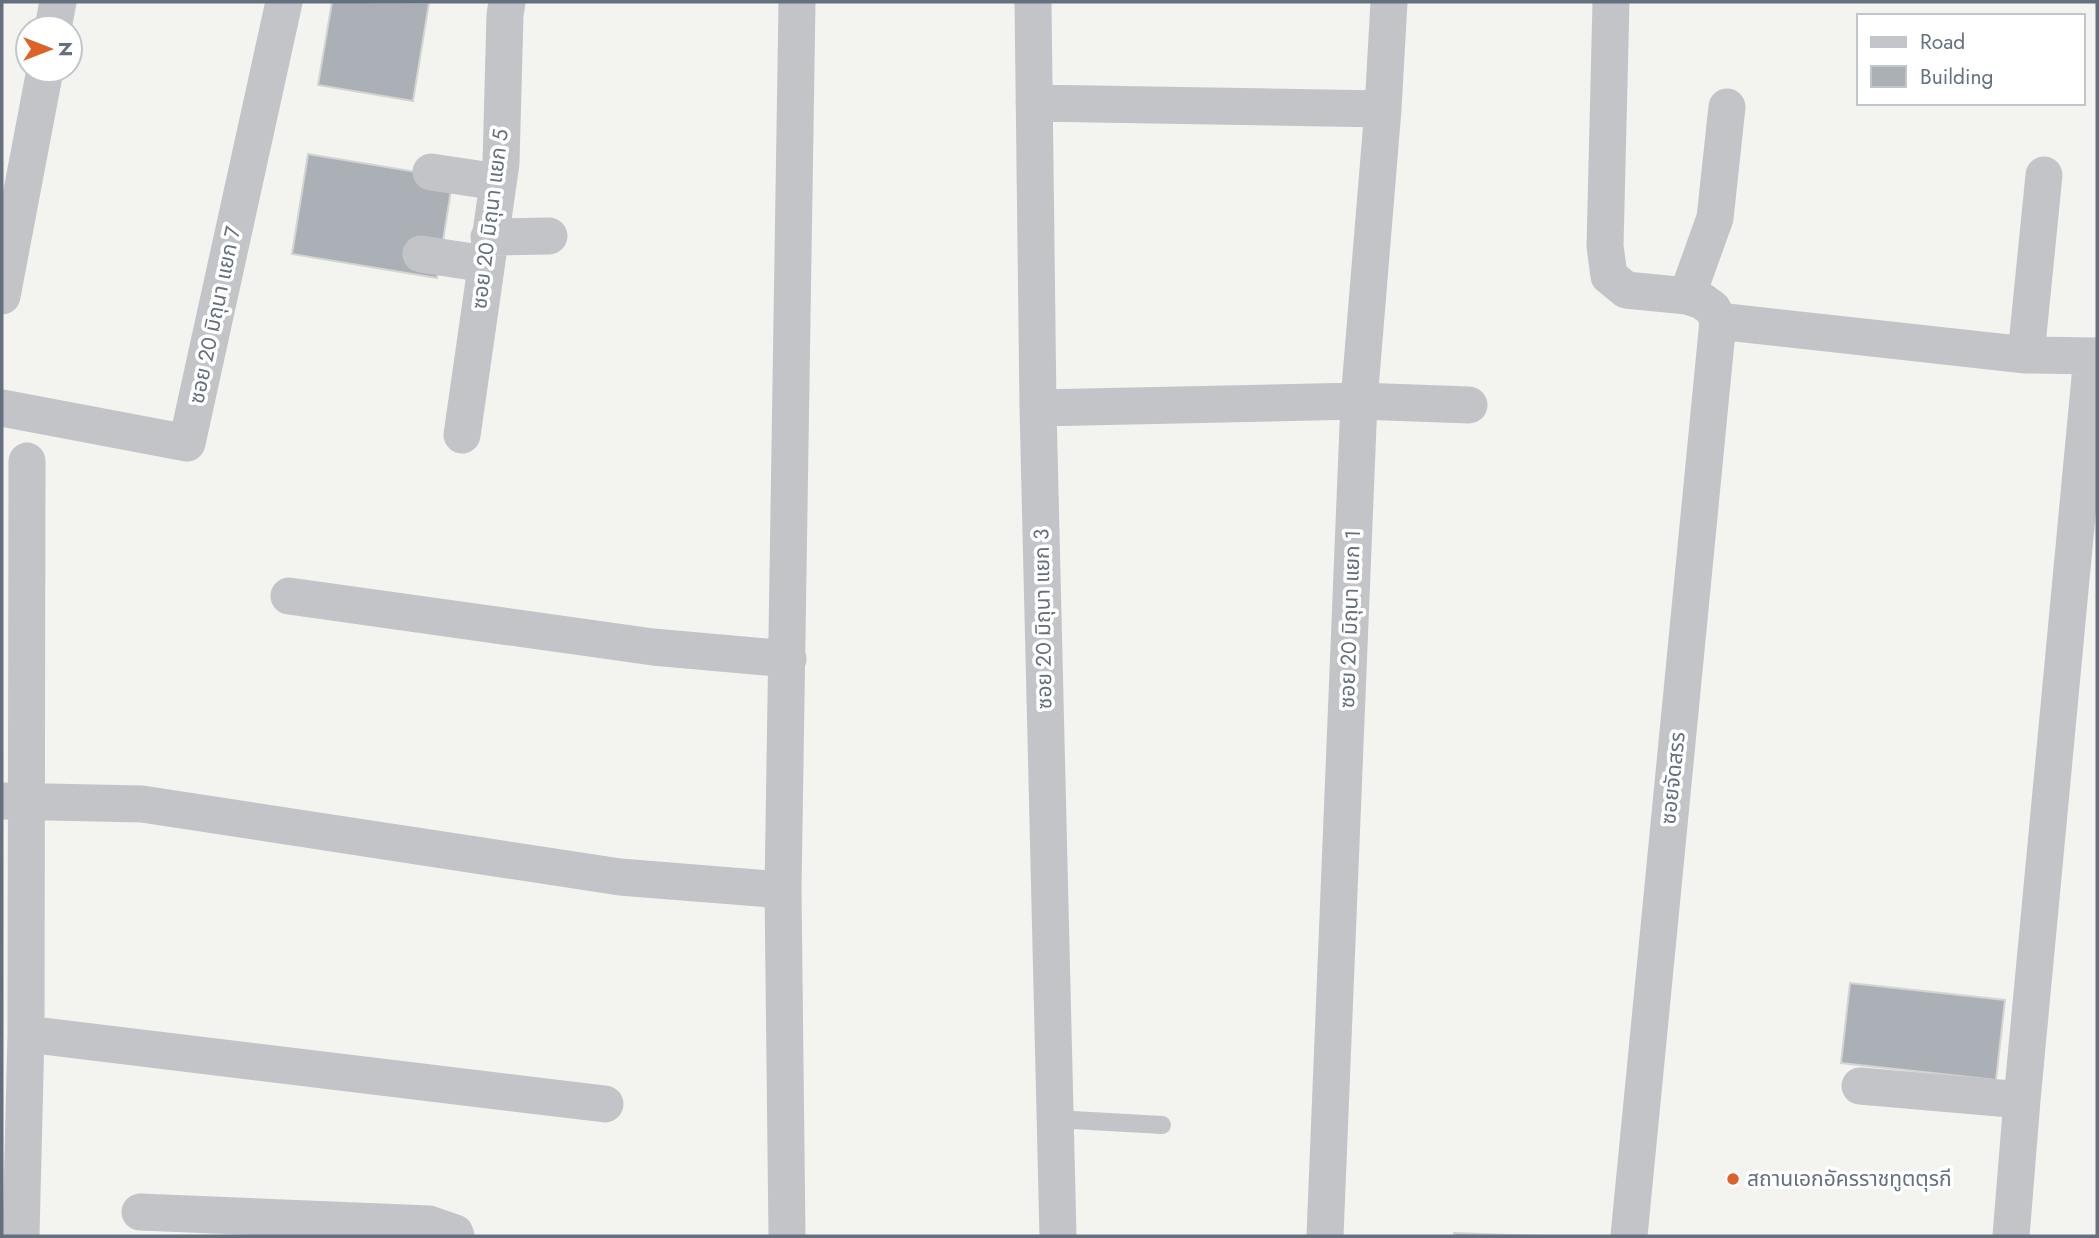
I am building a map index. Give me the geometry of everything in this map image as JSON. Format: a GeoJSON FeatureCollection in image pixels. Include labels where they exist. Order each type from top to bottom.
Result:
{"type":"FeatureCollection","features":[{"type":"Feature","properties":{"kind":"street","name":"ซอย 20 มิถุนา แยก 7"},"geometry":{"type":"LineString","coordinates":[[2,408],[187,443],[284,2]]}},
{"type":"Feature","properties":{"kind":"street","name":"ซอย 20 มิถุนา แยก 5"},"geometry":{"type":"LineString","coordinates":[[462,435],[498,182],[507,2]]}},
{"type":"Feature","properties":{"kind":"street"},"geometry":{"type":"LineString","coordinates":[[787,1236],[783,890],[797,2]]}},
{"type":"Feature","properties":{"kind":"street","name":"ซอย 20 มิถุนา แยก 3"},"geometry":{"type":"LineString","coordinates":[[1033,2],[1038,408],[1058,1236]]}},
{"type":"Feature","properties":{"kind":"street","name":"ซอย 20 มิถุนา แยก 1"},"geometry":{"type":"LineString","coordinates":[[1325,1236],[1359,401],[1389,2]]}},
{"type":"Feature","properties":{"kind":"street"},"geometry":{"type":"LineString","coordinates":[[1611,2],[1605,246],[1609,276],[1626,290],[1687,296],[1702,301],[1713,309],[1718,321],[2026,355],[2095,356],[2011,1236]]}},
{"type":"Feature","properties":{"kind":"street"},"geometry":{"type":"LineString","coordinates":[[2,296],[10,202],[41,84]]}},
{"type":"Feature","properties":{"kind":"street"},"geometry":{"type":"LineString","coordinates":[[1034,103],[1383,109]]}},
{"type":"Feature","properties":{"kind":"street"},"geometry":{"type":"LineString","coordinates":[[1687,296],[1715,218],[1727,107]]}},
{"type":"Feature","properties":{"kind":"street"},"geometry":{"type":"LineString","coordinates":[[431,172],[498,182]]}},
{"type":"Feature","properties":{"kind":"street"},"geometry":{"type":"LineString","coordinates":[[2026,355],[2044,175]]}},
{"type":"Feature","properties":{"kind":"street"},"geometry":{"type":"LineString","coordinates":[[421,254],[487,251],[549,236]]}},
{"type":"Feature","properties":{"kind":"street","name":"ซอยจัดสรร"},"geometry":{"type":"LineString","coordinates":[[1629,1236],[1718,321]]}},
{"type":"Feature","properties":{"kind":"street"},"geometry":{"type":"LineString","coordinates":[[1038,408],[1359,401],[1469,405]]}},
{"type":"Feature","properties":{"kind":"street"},"geometry":{"type":"LineString","coordinates":[[21,1236],[26,1034],[14,801],[27,461]]}},
{"type":"Feature","properties":{"kind":"street"},"geometry":{"type":"LineString","coordinates":[[289,596],[653,647],[788,659]]}},
{"type":"Feature","properties":{"kind":"street"},"geometry":{"type":"LineString","coordinates":[[14,801],[142,804],[620,877],[783,890]]}},
{"type":"Feature","properties":{"kind":"street"},"geometry":{"type":"LineString","coordinates":[[26,1034],[605,1104]]}},
{"type":"Feature","properties":{"kind":"street"},"geometry":{"type":"LineString","coordinates":[[1860,1086],[2022,1100]]}},
{"type":"Feature","properties":{"kind":"street"},"geometry":{"type":"LineString","coordinates":[[140,1212],[429,1224],[455,1233],[456,1236]]}},
{"type":"Feature","properties":{"kind":"lane"},"geometry":{"type":"LineString","coordinates":[[1055,1119],[1162,1125]]}},
{"type":"Feature","properties":{"kind":"building"},"geometry":{"type":"Polygon","coordinates":[[[332,2],[429,3],[413,101],[318,85],[332,2]]]}},
{"type":"Feature","properties":{"kind":"building"},"geometry":{"type":"Polygon","coordinates":[[[308,154],[453,178],[437,278],[292,254],[308,154]]]}},
{"type":"Feature","properties":{"kind":"building"},"geometry":{"type":"Polygon","coordinates":[[[1850,983],[2005,1000],[1996,1080],[1841,1063],[1850,983]]]}},
{"type":"Feature","properties":{"kind":"building"},"geometry":{"type":"Polygon","coordinates":[[[1454,1233],[1542,1236],[1454,1236],[1454,1233]]]}},
{"type":"Feature","properties":{"kind":"place","name":"สถานเอกอัครราชทูตตุรกี"},"geometry":{"type":"Point","coordinates":[1733,1179]}}]}
